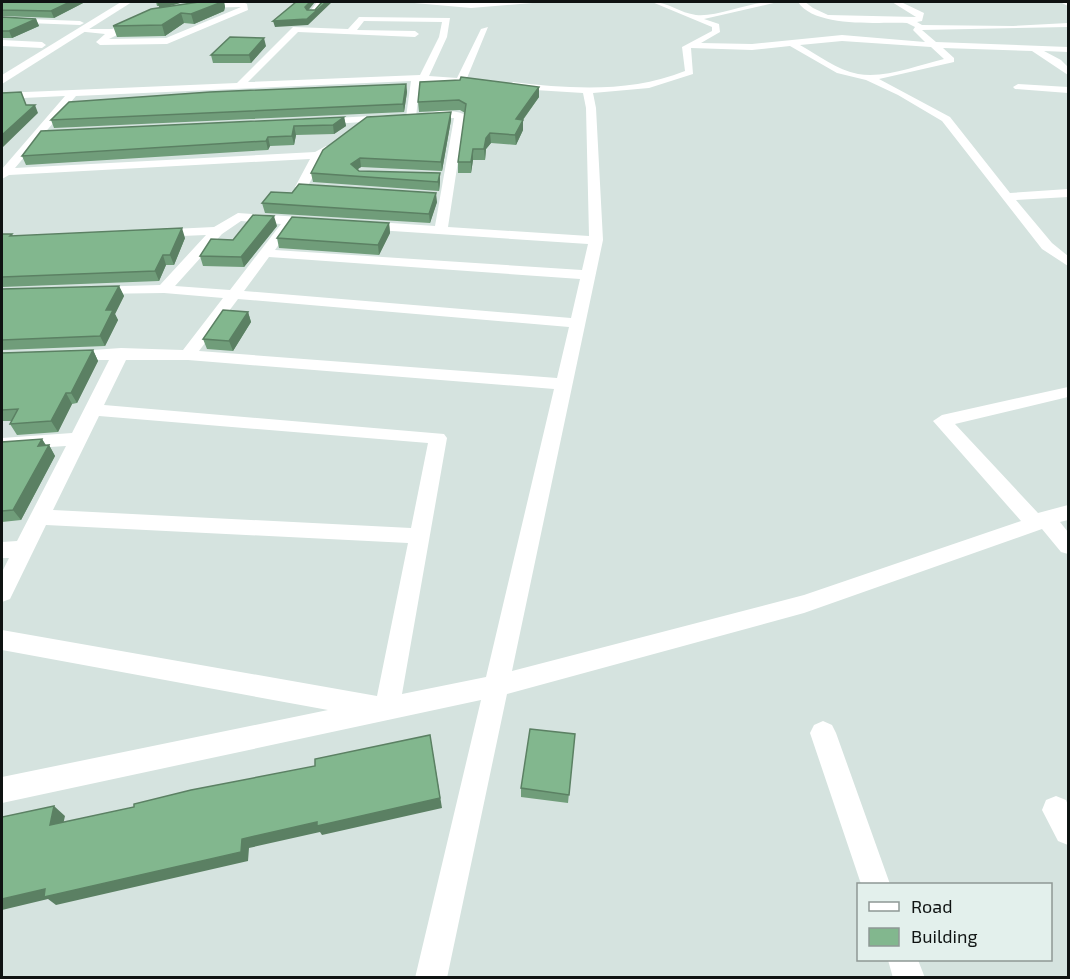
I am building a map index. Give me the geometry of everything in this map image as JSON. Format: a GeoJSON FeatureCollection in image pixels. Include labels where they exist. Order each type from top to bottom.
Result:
{"type":"FeatureCollection","features":[{"type":"Feature","properties":{"kind":"main road"},"geometry":{"type":"LineString","coordinates":[[2,80],[117,2]]}},
{"type":"Feature","properties":{"kind":"main road"},"geometry":{"type":"LineString","coordinates":[[2,70],[42,45],[127,2]]}},
{"type":"Feature","properties":{"kind":"main road"},"geometry":{"type":"LineString","coordinates":[[14,62],[29,62]]}},
{"type":"Feature","properties":{"kind":"street"},"geometry":{"type":"LineString","coordinates":[[153,16],[113,32],[100,42],[167,41],[245,8],[243,4],[236,2],[183,7]]}},
{"type":"Feature","properties":{"kind":"street"},"geometry":{"type":"LineString","coordinates":[[310,12],[321,2]]}},
{"type":"Feature","properties":{"kind":"street"},"geometry":{"type":"LineString","coordinates":[[407,2],[471,6],[541,2]]}},
{"type":"Feature","properties":{"kind":"street"},"geometry":{"type":"LineString","coordinates":[[502,84],[615,90],[674,80],[690,72],[686,47],[716,32],[716,26],[655,2]]}},
{"type":"Feature","properties":{"kind":"street"},"geometry":{"type":"LineString","coordinates":[[696,18],[774,2]]}},
{"type":"Feature","properties":{"kind":"street"},"geometry":{"type":"LineString","coordinates":[[801,2],[810,10],[827,17],[909,21],[919,19],[921,15],[896,2]]}},
{"type":"Feature","properties":{"kind":"street"},"geometry":{"type":"LineString","coordinates":[[1064,2],[1068,4]]}},
{"type":"Feature","properties":{"kind":"street"},"geometry":{"type":"LineString","coordinates":[[350,32],[362,19],[447,20],[443,37],[419,78],[411,117]]}},
{"type":"Feature","properties":{"kind":"street"},"geometry":{"type":"LineString","coordinates":[[2,20],[113,32]]}},
{"type":"Feature","properties":{"kind":"street"},"geometry":{"type":"LineString","coordinates":[[909,21],[921,27],[1003,28],[1068,25]]}},
{"type":"Feature","properties":{"kind":"street"},"geometry":{"type":"LineString","coordinates":[[866,77],[951,60],[917,30],[921,27]]}},
{"type":"Feature","properties":{"kind":"street"},"geometry":{"type":"LineString","coordinates":[[239,86],[296,29],[415,34]]}},
{"type":"Feature","properties":{"kind":"street"},"geometry":{"type":"LineString","coordinates":[[461,80],[485,29]]}},
{"type":"Feature","properties":{"kind":"street"},"geometry":{"type":"LineString","coordinates":[[690,45],[752,47],[843,38],[976,48],[1068,49]]}},
{"type":"Feature","properties":{"kind":"street"},"geometry":{"type":"LineString","coordinates":[[2,43],[42,45]]}},
{"type":"Feature","properties":{"kind":"street"},"geometry":{"type":"LineString","coordinates":[[791,43],[842,72],[866,77],[901,93],[945,119],[1047,246],[1068,262]]}},
{"type":"Feature","properties":{"kind":"street"},"geometry":{"type":"LineString","coordinates":[[1030,48],[1058,62],[1068,72]]}},
{"type":"Feature","properties":{"kind":"street"},"geometry":{"type":"LineString","coordinates":[[1053,77],[1068,78]]}},
{"type":"Feature","properties":{"kind":"street"},"geometry":{"type":"LineString","coordinates":[[2,96],[419,78],[491,83]]}},
{"type":"Feature","properties":{"kind":"street"},"geometry":{"type":"LineString","coordinates":[[1018,87],[1068,90]]}},
{"type":"Feature","properties":{"kind":"street"},"geometry":{"type":"LineString","coordinates":[[431,978],[596,240],[591,108],[586,90]]}},
{"type":"Feature","properties":{"kind":"street"},"geometry":{"type":"LineString","coordinates":[[3,174],[42,135],[73,93]]}},
{"type":"Feature","properties":{"kind":"street"},"geometry":{"type":"LineString","coordinates":[[306,122],[460,115],[440,197],[441,230]]}},
{"type":"Feature","properties":{"kind":"street"},"geometry":{"type":"LineString","coordinates":[[334,190],[300,187],[318,155],[364,120]]}},
{"type":"Feature","properties":{"kind":"street"},"geometry":{"type":"LineString","coordinates":[[3,174],[318,155]]}},
{"type":"Feature","properties":{"kind":"street"},"geometry":{"type":"LineString","coordinates":[[1007,197],[1068,193]]}},
{"type":"Feature","properties":{"kind":"street"},"geometry":{"type":"LineString","coordinates":[[164,289],[217,231],[238,217],[325,222]]}},
{"type":"Feature","properties":{"kind":"street"},"geometry":{"type":"LineString","coordinates":[[188,355],[290,220]]}},
{"type":"Feature","properties":{"kind":"street"},"geometry":{"type":"LineString","coordinates":[[348,224],[596,240]]}},
{"type":"Feature","properties":{"kind":"street"},"geometry":{"type":"LineString","coordinates":[[145,233],[217,231]]}},
{"type":"Feature","properties":{"kind":"street"},"geometry":{"type":"LineString","coordinates":[[265,253],[588,275]]}},
{"type":"Feature","properties":{"kind":"street"},"geometry":{"type":"LineString","coordinates":[[83,291],[164,289],[577,323]]}},
{"type":"Feature","properties":{"kind":"street"},"geometry":{"type":"LineString","coordinates":[[49,356],[121,353],[188,355],[564,384]]}},
{"type":"Feature","properties":{"kind":"street"},"geometry":{"type":"LineString","coordinates":[[2,593],[121,353]]}},
{"type":"Feature","properties":{"kind":"street"},"geometry":{"type":"LineString","coordinates":[[1068,392],[942,421],[1068,546]]}},
{"type":"Feature","properties":{"kind":"street"},"geometry":{"type":"LineString","coordinates":[[93,410],[438,438],[387,709]]}},
{"type":"Feature","properties":{"kind":"street"},"geometry":{"type":"LineString","coordinates":[[2,444],[78,439]]}},
{"type":"Feature","properties":{"kind":"street"},"geometry":{"type":"LineString","coordinates":[[2,790],[496,686],[804,603],[1068,512]]}},
{"type":"Feature","properties":{"kind":"street"},"geometry":{"type":"LineString","coordinates":[[39,518],[418,536]]}},
{"type":"Feature","properties":{"kind":"street"},"geometry":{"type":"LineString","coordinates":[[2,550],[24,549]]}},
{"type":"Feature","properties":{"kind":"street"},"geometry":{"type":"LineString","coordinates":[[2,640],[387,709]]}},
{"type":"Feature","properties":{"kind":"street"},"geometry":{"type":"LineString","coordinates":[[823,733],[875,883]]}},
{"type":"Feature","properties":{"kind":"street"},"geometry":{"type":"LineString","coordinates":[[903,961],[909,978]]}},
{"type":"Feature","properties":{"kind":"building"},"geometry":{"type":"Polygon","coordinates":[[[2,2],[70,2],[51,11],[2,10],[2,2]]]}},
{"type":"Feature","properties":{"kind":"building"},"geometry":{"type":"Polygon","coordinates":[[[199,2],[222,2],[191,14],[181,13],[162,25],[113,26],[151,9],[199,2]]]}},
{"type":"Feature","properties":{"kind":"building"},"geometry":{"type":"Polygon","coordinates":[[[296,2],[310,2],[305,7],[307,10],[315,10],[322,2],[326,2],[307,19],[273,21],[296,2]]]}},
{"type":"Feature","properties":{"kind":"building"},"geometry":{"type":"Polygon","coordinates":[[[2,17],[36,19],[9,31],[2,31],[2,17]]]}},
{"type":"Feature","properties":{"kind":"building"},"geometry":{"type":"Polygon","coordinates":[[[230,37],[264,38],[249,55],[211,55],[230,37]]]}},
{"type":"Feature","properties":{"kind":"building"},"geometry":{"type":"Polygon","coordinates":[[[461,77],[539,87],[516,119],[523,120],[515,135],[490,133],[486,138],[484,149],[473,149],[471,162],[458,162],[466,104],[459,100],[418,102],[420,82],[460,80],[461,77]]]}},
{"type":"Feature","properties":{"kind":"building"},"geometry":{"type":"Polygon","coordinates":[[[406,84],[403,104],[51,120],[69,102],[210,92],[406,84]]]}},
{"type":"Feature","properties":{"kind":"building"},"geometry":{"type":"Polygon","coordinates":[[[21,92],[26,105],[35,105],[2,135],[2,93],[21,92]]]}},
{"type":"Feature","properties":{"kind":"building"},"geometry":{"type":"Polygon","coordinates":[[[451,112],[441,162],[360,158],[351,164],[359,171],[440,173],[438,182],[311,173],[323,150],[367,117],[451,112]]]}},
{"type":"Feature","properties":{"kind":"building"},"geometry":{"type":"Polygon","coordinates":[[[344,117],[333,125],[294,126],[292,136],[268,137],[266,141],[22,156],[41,131],[344,117]]]}},
{"type":"Feature","properties":{"kind":"building"},"geometry":{"type":"Polygon","coordinates":[[[299,184],[436,193],[429,214],[262,203],[271,192],[292,193],[299,184]]]}},
{"type":"Feature","properties":{"kind":"building"},"geometry":{"type":"Polygon","coordinates":[[[253,215],[274,216],[241,257],[200,256],[211,239],[233,240],[253,215]]]}},
{"type":"Feature","properties":{"kind":"building"},"geometry":{"type":"Polygon","coordinates":[[[292,217],[389,223],[378,245],[277,238],[292,217]]]}},
{"type":"Feature","properties":{"kind":"building"},"geometry":{"type":"Polygon","coordinates":[[[182,228],[170,255],[163,255],[155,271],[2,277],[2,234],[12,234],[10,236],[182,228]]]}},
{"type":"Feature","properties":{"kind":"building"},"geometry":{"type":"Polygon","coordinates":[[[119,286],[106,310],[113,310],[100,336],[2,340],[2,289],[119,286]]]}},
{"type":"Feature","properties":{"kind":"building"},"geometry":{"type":"Polygon","coordinates":[[[223,310],[248,312],[229,341],[203,339],[223,310]]]}},
{"type":"Feature","properties":{"kind":"building"},"geometry":{"type":"Polygon","coordinates":[[[93,350],[71,393],[66,393],[51,421],[10,424],[18,409],[2,410],[2,353],[93,350]]]}},
{"type":"Feature","properties":{"kind":"building"},"geometry":{"type":"Polygon","coordinates":[[[42,439],[38,446],[49,445],[13,510],[2,511],[2,442],[42,439]]]}},
{"type":"Feature","properties":{"kind":"building"},"geometry":{"type":"Polygon","coordinates":[[[530,729],[575,734],[569,795],[521,788],[530,729]]]}},
{"type":"Feature","properties":{"kind":"building"},"geometry":{"type":"Polygon","coordinates":[[[430,735],[440,798],[317,826],[317,822],[242,839],[241,852],[44,897],[45,889],[2,899],[2,817],[54,806],[50,825],[134,807],[134,804],[191,790],[315,766],[315,759],[430,735]]]}}]}
